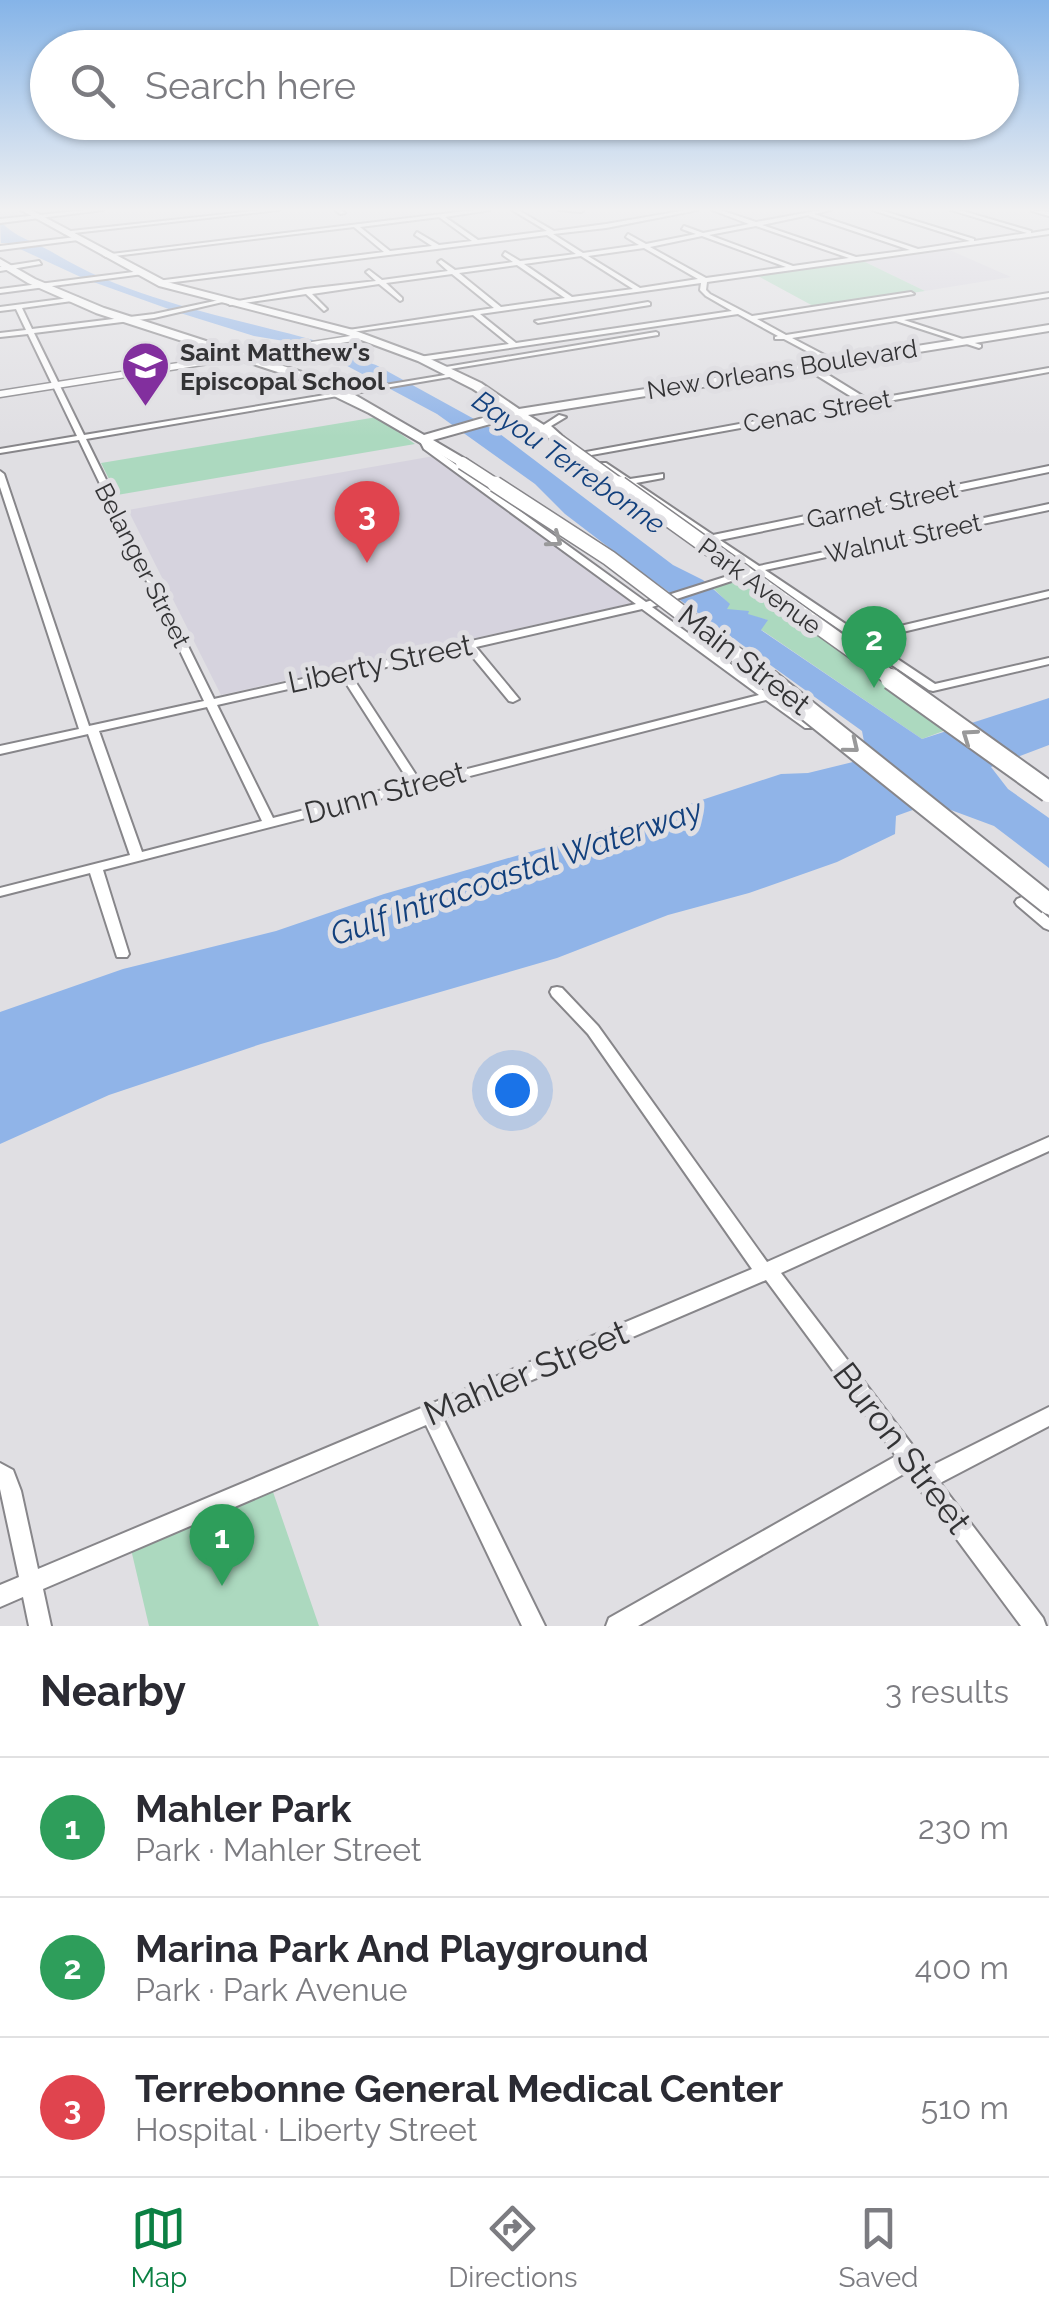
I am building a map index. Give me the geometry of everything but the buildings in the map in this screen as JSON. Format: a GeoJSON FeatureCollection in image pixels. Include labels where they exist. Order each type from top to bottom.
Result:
{"type":"FeatureCollection","features":[{"type":"Feature","properties":{"kind":"main road","name":"Main Street"},"geometry":{"type":"LineString","coordinates":[[40,286],[252,357],[348,395],[462,463],[610,558],[694,620],[1049,904]]}},
{"type":"Feature","properties":{"kind":"main road","name":"Park Avenue"},"geometry":{"type":"LineString","coordinates":[[172,286],[345,331],[422,358],[457,375],[558,440],[1049,792]]}},
{"type":"Feature","properties":{"kind":"main road","name":"New Orleans Boulevard"},"geometry":{"type":"LineString","coordinates":[[521,418],[562,417],[682,397],[960,339],[1049,332]]}},
{"type":"Feature","properties":{"kind":"main road","name":"New Orleans Boulevard"},"geometry":{"type":"LineString","coordinates":[[521,418],[806,365],[979,346],[1049,332]]}},
{"type":"Feature","properties":{"kind":"main road"},"geometry":{"type":"LineString","coordinates":[[0,394],[306,349],[363,337]]}},
{"type":"Feature","properties":{"kind":"main road"},"geometry":{"type":"LineString","coordinates":[[668,388],[682,397]]}},
{"type":"Feature","properties":{"kind":"main road"},"geometry":{"type":"LineString","coordinates":[[422,439],[521,418]]}},
{"type":"Feature","properties":{"kind":"street"},"geometry":{"type":"LineString","coordinates":[[4,291],[40,286]]}},
{"type":"Feature","properties":{"kind":"street"},"geometry":{"type":"LineString","coordinates":[[0,335],[344,286]]}},
{"type":"Feature","properties":{"kind":"street"},"geometry":{"type":"LineString","coordinates":[[385,286],[400,299]]}},
{"type":"Feature","properties":{"kind":"street"},"geometry":{"type":"LineString","coordinates":[[470,286],[500,309]]}},
{"type":"Feature","properties":{"kind":"street"},"geometry":{"type":"LineString","coordinates":[[552,286],[570,299]]}},
{"type":"Feature","properties":{"kind":"street"},"geometry":{"type":"LineString","coordinates":[[633,286],[638,289]]}},
{"type":"Feature","properties":{"kind":"street"},"geometry":{"type":"LineString","coordinates":[[345,331],[664,286]]}},
{"type":"Feature","properties":{"kind":"street"},"geometry":{"type":"LineString","coordinates":[[684,286],[798,347],[866,402]]}},
{"type":"Feature","properties":{"kind":"street"},"geometry":{"type":"LineString","coordinates":[[703,286],[708,296]]}},
{"type":"Feature","properties":{"kind":"street"},"geometry":{"type":"LineString","coordinates":[[306,291],[324,309]]}},
{"type":"Feature","properties":{"kind":"street"},"geometry":{"type":"LineString","coordinates":[[748,319],[911,294]]}},
{"type":"Feature","properties":{"kind":"street"},"geometry":{"type":"LineString","coordinates":[[780,337],[1049,296]]}},
{"type":"Feature","properties":{"kind":"street"},"geometry":{"type":"LineString","coordinates":[[0,309],[77,300]]}},
{"type":"Feature","properties":{"kind":"street"},"geometry":{"type":"LineString","coordinates":[[538,320],[648,304]]}},
{"type":"Feature","properties":{"kind":"street"},"geometry":{"type":"LineString","coordinates":[[518,306],[562,338]]}},
{"type":"Feature","properties":{"kind":"street","name":"Belanger Street"},"geometry":{"type":"LineString","coordinates":[[18,307],[98,480],[212,702],[268,823]]}},
{"type":"Feature","properties":{"kind":"street"},"geometry":{"type":"LineString","coordinates":[[474,312],[514,346]]}},
{"type":"Feature","properties":{"kind":"street"},"geometry":{"type":"LineString","coordinates":[[422,358],[736,312]]}},
{"type":"Feature","properties":{"kind":"street"},"geometry":{"type":"LineString","coordinates":[[896,320],[979,346]]}},
{"type":"Feature","properties":{"kind":"street"},"geometry":{"type":"LineString","coordinates":[[444,368],[656,334]]}},
{"type":"Feature","properties":{"kind":"street","name":"Cenac Street"},"geometry":{"type":"LineString","coordinates":[[586,454],[1049,370]]}},
{"type":"Feature","properties":{"kind":"street"},"geometry":{"type":"LineString","coordinates":[[0,451],[457,375]]}},
{"type":"Feature","properties":{"kind":"street"},"geometry":{"type":"LineString","coordinates":[[562,417],[546,426],[933,688],[1049,661]]}},
{"type":"Feature","properties":{"kind":"street","name":"Main Street"},"geometry":{"type":"LineString","coordinates":[[422,439],[427,447],[809,726]]}},
{"type":"Feature","properties":{"kind":"street","name":"Garnet Street"},"geometry":{"type":"LineString","coordinates":[[714,538],[1049,469]]}},
{"type":"Feature","properties":{"kind":"street"},"geometry":{"type":"LineString","coordinates":[[0,474],[88,730],[137,857]]}},
{"type":"Feature","properties":{"kind":"street"},"geometry":{"type":"LineString","coordinates":[[628,482],[660,476]]}},
{"type":"Feature","properties":{"kind":"street","name":"Walnut Street"},"geometry":{"type":"LineString","coordinates":[[758,569],[1049,507]]}},
{"type":"Feature","properties":{"kind":"street","name":"Liberty Street"},"geometry":{"type":"LineString","coordinates":[[0,750],[647,605],[758,569]]}},
{"type":"Feature","properties":{"kind":"street"},"geometry":{"type":"LineString","coordinates":[[860,639],[1049,594]]}},
{"type":"Feature","properties":{"kind":"street"},"geometry":{"type":"LineString","coordinates":[[469,645],[513,700]]}},
{"type":"Feature","properties":{"kind":"street"},"geometry":{"type":"LineString","coordinates":[[344,672],[416,784]]}},
{"type":"Feature","properties":{"kind":"street","name":"Dunn Street"},"geometry":{"type":"LineString","coordinates":[[0,892],[770,695]]}},
{"type":"Feature","properties":{"kind":"street"},"geometry":{"type":"LineString","coordinates":[[95,867],[122,954]]}},
{"type":"Feature","properties":{"kind":"street"},"geometry":{"type":"LineString","coordinates":[[1022,902],[1049,925]]}},
{"type":"Feature","properties":{"kind":"street","name":"Buron Street"},"geometry":{"type":"LineString","coordinates":[[558,992],[593,1030],[766,1271],[1035,1626]]}},
{"type":"Feature","properties":{"kind":"street","name":"Mahler Street"},"geometry":{"type":"LineString","coordinates":[[0,1596],[766,1271],[1049,1144]]}},
{"type":"Feature","properties":{"kind":"street"},"geometry":{"type":"LineString","coordinates":[[431,1414],[534,1626]]}},
{"type":"Feature","properties":{"kind":"street"},"geometry":{"type":"LineString","coordinates":[[925,1480],[1049,1416]]}},
{"type":"Feature","properties":{"kind":"street"},"geometry":{"type":"LineString","coordinates":[[617,1626],[910,1459]]}},
{"type":"Feature","properties":{"kind":"street"},"geometry":{"type":"LineString","coordinates":[[1,1473],[11,1491],[40,1626]]}},
{"type":"Feature","properties":{"kind":"shaded area"},"geometry":{"type":"Polygon","coordinates":[[[914,286],[956,286],[925,291],[914,286]]]}},
{"type":"Feature","properties":{"kind":"shaded area"},"geometry":{"type":"Polygon","coordinates":[[[434,456],[632,603],[221,695],[128,510],[434,456]]]}},
{"type":"Feature","properties":{"kind":"green space"},"geometry":{"type":"Polygon","coordinates":[[[776,286],[914,286],[925,291],[815,307],[776,286]]]}},
{"type":"Feature","properties":{"kind":"green space"},"geometry":{"type":"Polygon","coordinates":[[[377,417],[415,444],[117,495],[101,463],[377,417]]]}},
{"type":"Feature","properties":{"kind":"green space"},"geometry":{"type":"Polygon","coordinates":[[[744,574],[954,727],[922,739],[760,629],[767,620],[726,609],[729,604],[710,585],[744,574]]]}},
{"type":"Feature","properties":{"kind":"green space"},"geometry":{"type":"Polygon","coordinates":[[[271,1486],[319,1626],[149,1626],[130,1545],[271,1486]]]}},
{"type":"Feature","properties":{"kind":"water","name":"Gulf Intracoastal Waterway"},"geometry":{"type":"Polygon","coordinates":[[[104,286],[121,286],[324,343],[328,349],[376,365],[496,431],[673,565],[703,580],[730,604],[727,609],[749,611],[748,614],[768,620],[761,630],[922,739],[1049,698],[1049,745],[991,767],[1008,789],[1049,818],[1049,868],[994,826],[932,803],[896,816],[895,834],[837,862],[749,893],[668,915],[557,958],[261,1044],[109,1095],[0,1144],[0,1012],[123,969],[276,931],[384,894],[647,818],[781,774],[808,773],[857,761],[865,747],[862,731],[641,572],[565,514],[535,484],[437,414],[308,345],[254,336],[104,286]]]}},
{"type":"Feature","properties":{"kind":"place","name":"Saint Matthew's Episcopal School"},"geometry":{"type":"Point","coordinates":[145,408]}},
{"type":"Feature","properties":{"kind":"place","name":"Terrebonne General Medical Center"},"geometry":{"type":"Point","coordinates":[367,563]}},
{"type":"Feature","properties":{"kind":"place","name":"Marina Park And Playground"},"geometry":{"type":"Point","coordinates":[874,688]}},
{"type":"Feature","properties":{"kind":"place","name":"Mahler Park"},"geometry":{"type":"Point","coordinates":[222,1586]}},
{"type":"Feature","properties":{"kind":"water label","name":"Bayou Terrebonne"},"geometry":{"type":"Point","coordinates":[569,462]}}]}
